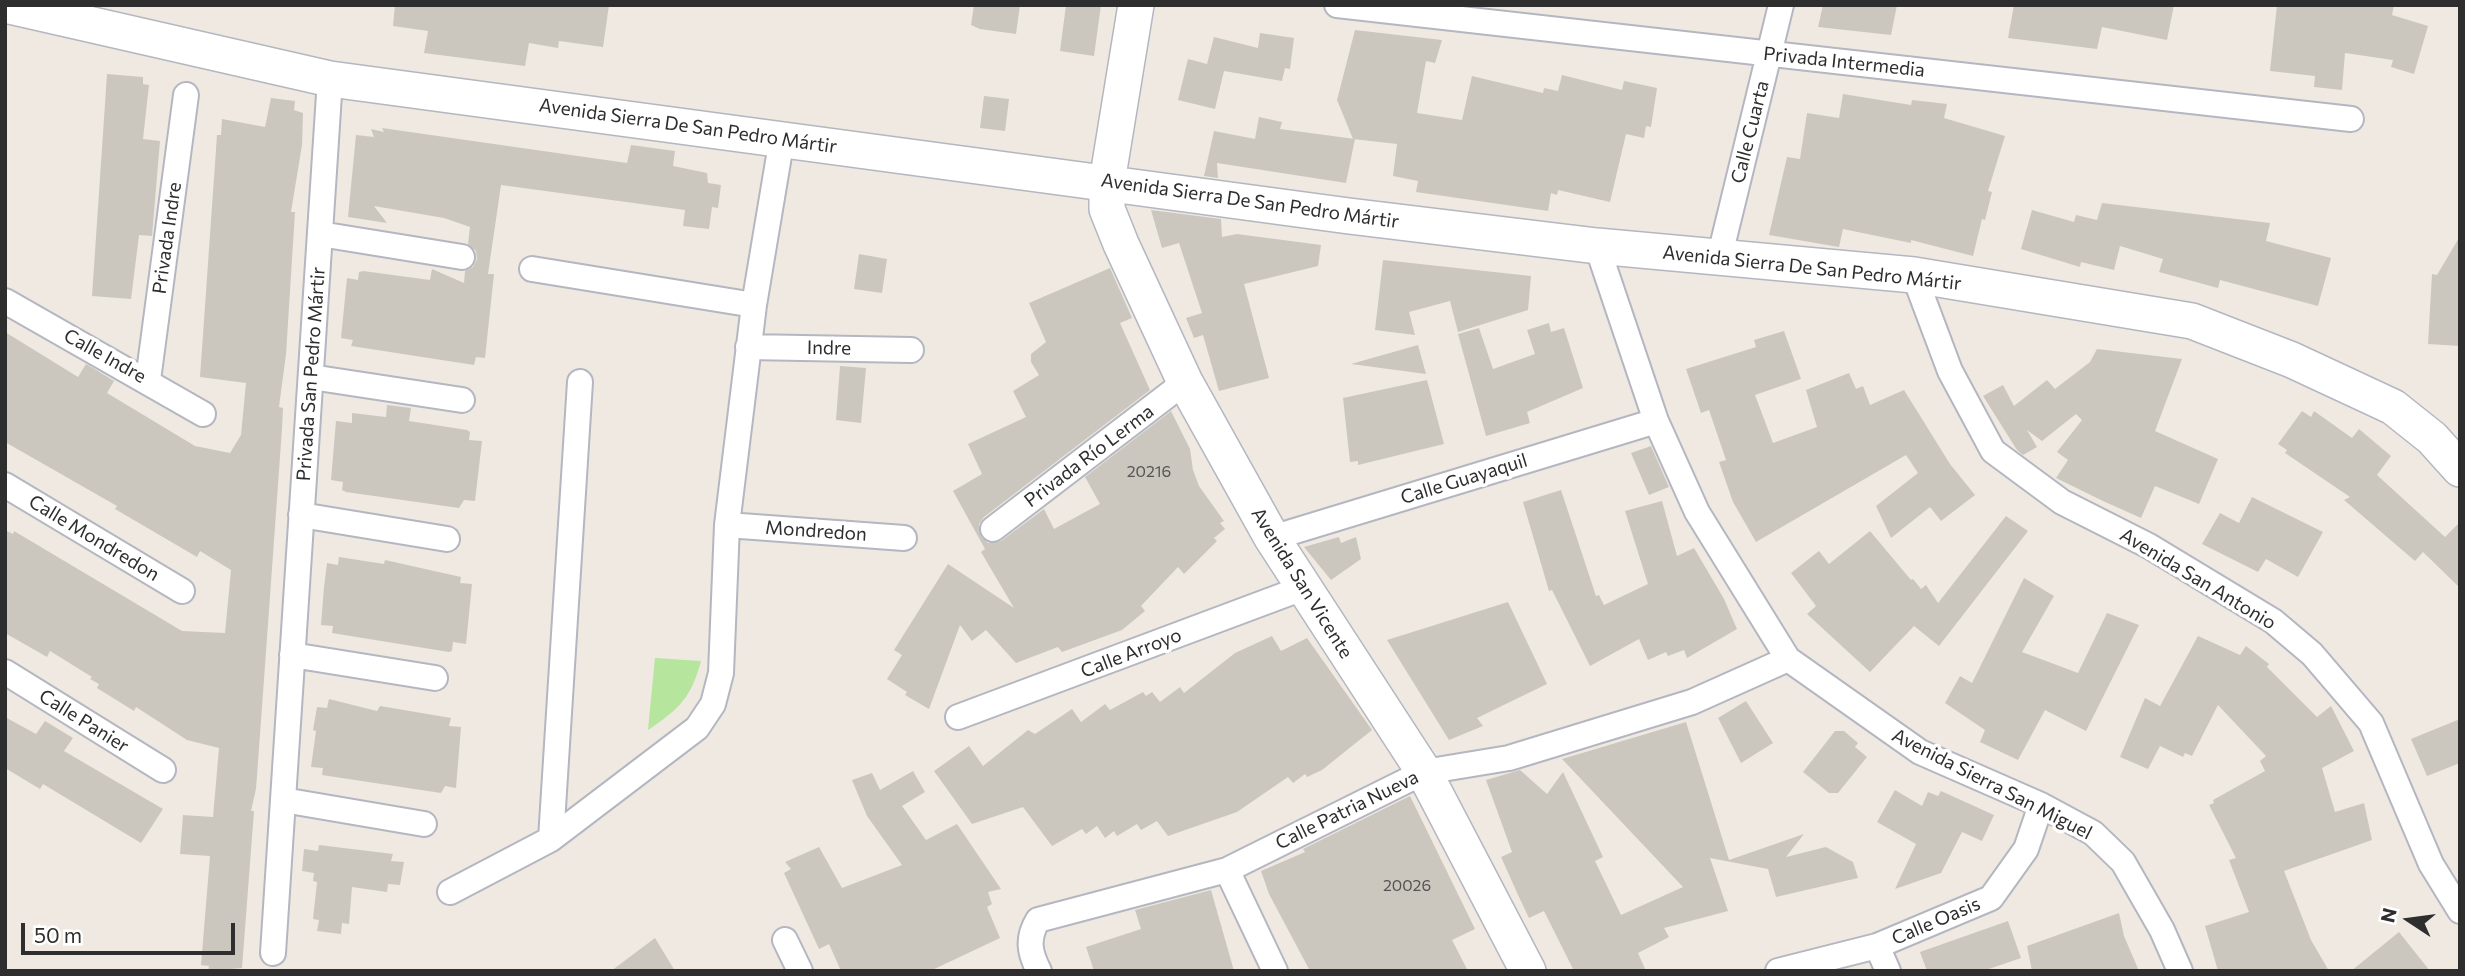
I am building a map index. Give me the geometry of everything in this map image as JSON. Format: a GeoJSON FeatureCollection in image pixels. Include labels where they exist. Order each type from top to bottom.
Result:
{"type":"FeatureCollection","features":[{"type":"Feature","properties":{"kind":"street","name":"Avenida Sierra De San Pedro Mártir"},"geometry":{"type":"LineString","coordinates":[[5,5],[330,79],[1597,246],[1914,275],[2192,321],[2292,360],[2393,407],[2432,438],[2460,469]]}},
{"type":"Feature","properties":{"kind":"street","name":"Avenida San Vicente"},"geometry":{"type":"LineString","coordinates":[[1136,5],[1107,182],[1107,209],[1116,233],[1185,382],[1272,538],[1423,772],[1528,971]]}},
{"type":"Feature","properties":{"kind":"street","name":"Privada Intermedia"},"geometry":{"type":"LineString","coordinates":[[1337,5],[2351,118]]}},
{"type":"Feature","properties":{"kind":"street","name":"Calle Cuarta"},"geometry":{"type":"LineString","coordinates":[[1718,259],[1781,5]]}},
{"type":"Feature","properties":{"kind":"street","name":"Privada San Pedro Mártir"},"geometry":{"type":"LineString","coordinates":[[273,953],[330,79]]}},
{"type":"Feature","properties":{"kind":"street","name":"Privada Indre"},"geometry":{"type":"LineString","coordinates":[[149,380],[186,95]]}},
{"type":"Feature","properties":{"kind":"street"},"geometry":{"type":"LineString","coordinates":[[450,892],[551,839],[697,728],[713,704],[721,673],[727,525],[748,347],[782,138]]}},
{"type":"Feature","properties":{"kind":"street"},"geometry":{"type":"LineString","coordinates":[[320,234],[462,257]]}},
{"type":"Feature","properties":{"kind":"street","name":"Avenida Sierra San Miguel"},"geometry":{"type":"LineString","coordinates":[[1597,246],[1656,421],[1697,512],[1788,659],[1920,752],[2041,805],[2093,833],[2123,862],[2162,930],[2180,971]]}},
{"type":"Feature","properties":{"kind":"street"},"geometry":{"type":"LineString","coordinates":[[532,270],[754,305]]}},
{"type":"Feature","properties":{"kind":"street","name":"Avenida San Antonio"},"geometry":{"type":"LineString","coordinates":[[1914,275],[1950,371],[1993,451],[2062,502],[2149,547],[2273,621],[2312,654],[2371,723],[2431,864],[2460,911]]}},
{"type":"Feature","properties":{"kind":"street","name":"Calle Indre"},"geometry":{"type":"LineString","coordinates":[[5,301],[149,380],[203,414]]}},
{"type":"Feature","properties":{"kind":"street","name":"Indre"},"geometry":{"type":"LineString","coordinates":[[748,347],[911,350]]}},
{"type":"Feature","properties":{"kind":"street"},"geometry":{"type":"LineString","coordinates":[[311,377],[462,400]]}},
{"type":"Feature","properties":{"kind":"street"},"geometry":{"type":"LineString","coordinates":[[551,839],[580,382]]}},
{"type":"Feature","properties":{"kind":"street","name":"Privada Río Lerma"},"geometry":{"type":"LineString","coordinates":[[993,529],[1185,382]]}},
{"type":"Feature","properties":{"kind":"street","name":"Calle Guayaquil"},"geometry":{"type":"LineString","coordinates":[[1272,538],[1656,421]]}},
{"type":"Feature","properties":{"kind":"street","name":"Calle Mondredon"},"geometry":{"type":"LineString","coordinates":[[5,485],[182,591]]}},
{"type":"Feature","properties":{"kind":"street"},"geometry":{"type":"LineString","coordinates":[[301,515],[447,539]]}},
{"type":"Feature","properties":{"kind":"street","name":"Mondredon"},"geometry":{"type":"LineString","coordinates":[[727,525],[904,538]]}},
{"type":"Feature","properties":{"kind":"street","name":"Calle Arroyo"},"geometry":{"type":"LineString","coordinates":[[958,717],[1303,588]]}},
{"type":"Feature","properties":{"kind":"street"},"geometry":{"type":"LineString","coordinates":[[292,655],[435,678]]}},
{"type":"Feature","properties":{"kind":"street","name":"Calle Patria Nueva"},"geometry":{"type":"LineString","coordinates":[[1038,971],[1030,944],[1031,932],[1038,920],[1227,870],[1423,772],[1508,758],[1692,702],[1788,659]]}},
{"type":"Feature","properties":{"kind":"street","name":"Calle Panier"},"geometry":{"type":"LineString","coordinates":[[5,672],[163,770]]}},
{"type":"Feature","properties":{"kind":"street"},"geometry":{"type":"LineString","coordinates":[[283,800],[424,824]]}},
{"type":"Feature","properties":{"kind":"street","name":"Calle Oasis"},"geometry":{"type":"LineString","coordinates":[[1778,971],[1877,946],[1991,898],[2026,849],[2041,805]]}},
{"type":"Feature","properties":{"kind":"street"},"geometry":{"type":"LineString","coordinates":[[1227,870],[1275,971]]}},
{"type":"Feature","properties":{"kind":"street"},"geometry":{"type":"LineString","coordinates":[[785,940],[800,971]]}},
{"type":"Feature","properties":{"kind":"street"},"geometry":{"type":"LineString","coordinates":[[1877,946],[1888,971]]}},
{"type":"Feature","properties":{"kind":"green space"},"geometry":{"type":"Polygon","coordinates":[[[655,658],[701,661],[693,684],[682,702],[648,730],[655,658]]]}},
{"type":"Feature","properties":{"kind":"building"},"geometry":{"type":"Polygon","coordinates":[[[395,5],[609,5],[603,47],[559,41],[558,48],[529,43],[525,66],[424,53],[428,31],[393,26],[395,5]]]}},
{"type":"Feature","properties":{"kind":"building"},"geometry":{"type":"Polygon","coordinates":[[[974,5],[1020,5],[1016,34],[980,29],[971,25],[974,5]]]}},
{"type":"Feature","properties":{"kind":"building"},"geometry":{"type":"Polygon","coordinates":[[[1066,5],[1101,5],[1094,56],[1060,51],[1066,5]]]}},
{"type":"Feature","properties":{"kind":"building"},"geometry":{"type":"Polygon","coordinates":[[[1823,5],[1897,5],[1891,35],[1818,27],[1823,5]]]}},
{"type":"Feature","properties":{"kind":"building"},"geometry":{"type":"Polygon","coordinates":[[[2014,5],[2174,5],[2167,40],[2102,27],[2097,49],[2008,38],[2014,5]]]}},
{"type":"Feature","properties":{"kind":"building"},"geometry":{"type":"Polygon","coordinates":[[[2277,5],[2394,5],[2392,15],[2428,26],[2414,74],[2391,67],[2393,60],[2345,53],[2342,90],[2314,87],[2315,76],[2270,71],[2277,5]]]}},
{"type":"Feature","properties":{"kind":"building"},"geometry":{"type":"Polygon","coordinates":[[[1355,30],[1442,40],[1435,63],[1426,61],[1417,113],[1462,120],[1472,76],[1543,93],[1544,88],[1558,91],[1562,75],[1622,90],[1624,81],[1657,88],[1651,127],[1646,126],[1644,138],[1626,134],[1610,202],[1558,190],[1557,195],[1551,193],[1548,211],[1416,192],[1418,181],[1393,176],[1397,144],[1353,139],[1337,100],[1355,30]]]}},
{"type":"Feature","properties":{"kind":"building"},"geometry":{"type":"Polygon","coordinates":[[[1260,33],[1294,38],[1290,69],[1285,68],[1282,81],[1224,71],[1215,109],[1178,100],[1188,59],[1207,64],[1214,37],[1258,48],[1260,33]]]}},
{"type":"Feature","properties":{"kind":"building"},"geometry":{"type":"Polygon","coordinates":[[[107,74],[143,77],[143,84],[149,85],[143,139],[160,141],[152,236],[139,235],[131,299],[92,296],[107,74]]]}},
{"type":"Feature","properties":{"kind":"building"},"geometry":{"type":"Polygon","coordinates":[[[1843,94],[1911,105],[1912,100],[1947,104],[1944,118],[2005,136],[1988,191],[1992,192],[1985,220],[1982,219],[1973,256],[1911,240],[1911,243],[1843,229],[1839,247],[1769,235],[1787,157],[1800,159],[1807,113],[1839,118],[1843,94]]]}},
{"type":"Feature","properties":{"kind":"building"},"geometry":{"type":"Polygon","coordinates":[[[984,96],[1009,99],[1005,131],[980,128],[984,96]]]}},
{"type":"Feature","properties":{"kind":"building"},"geometry":{"type":"Polygon","coordinates":[[[271,98],[295,101],[294,110],[303,113],[302,145],[291,212],[295,212],[286,354],[279,407],[283,408],[282,429],[266,652],[256,789],[251,811],[254,811],[242,968],[208,971],[209,966],[201,965],[210,856],[180,854],[183,815],[213,817],[219,748],[187,740],[136,707],[134,711],[97,688],[99,684],[90,679],[92,677],[50,651],[47,657],[5,633],[5,530],[13,534],[14,531],[182,631],[225,633],[231,570],[200,551],[197,557],[115,509],[117,506],[5,442],[5,332],[78,377],[86,364],[93,368],[114,381],[107,393],[195,446],[230,453],[241,435],[246,383],[200,377],[217,135],[221,135],[222,119],[265,127],[271,98]]]}},
{"type":"Feature","properties":{"kind":"building"},"geometry":{"type":"Polygon","coordinates":[[[1259,117],[1282,122],[1280,129],[1355,139],[1346,183],[1217,163],[1218,178],[1204,176],[1214,131],[1255,139],[1259,117]]]}},
{"type":"Feature","properties":{"kind":"building"},"geometry":{"type":"Polygon","coordinates":[[[382,128],[627,163],[631,145],[675,151],[673,166],[707,173],[708,183],[721,185],[718,208],[712,207],[709,229],[683,226],[685,210],[501,185],[488,274],[494,274],[485,358],[476,357],[474,365],[351,346],[353,340],[341,338],[347,278],[358,280],[359,272],[363,271],[430,280],[432,269],[464,283],[465,271],[473,267],[477,259],[476,251],[468,244],[470,227],[444,218],[374,206],[387,223],[348,217],[356,135],[374,137],[371,129],[384,132],[382,128]]]}},
{"type":"Feature","properties":{"kind":"building"},"geometry":{"type":"Polygon","coordinates":[[[2102,203],[2270,223],[2266,241],[2331,258],[2318,306],[2220,280],[2218,288],[2159,272],[2163,259],[2120,246],[2114,270],[2081,262],[2080,267],[2021,249],[2032,210],[2074,222],[2076,215],[2097,220],[2102,203]]]}},
{"type":"Feature","properties":{"kind":"building"},"geometry":{"type":"Polygon","coordinates":[[[1151,210],[1221,219],[1222,237],[1237,234],[1321,245],[1318,266],[1244,284],[1269,378],[1219,391],[1203,335],[1194,338],[1186,318],[1202,313],[1179,243],[1162,248],[1151,210]]]}},
{"type":"Feature","properties":{"kind":"building"},"geometry":{"type":"Polygon","coordinates":[[[2460,236],[2460,346],[2428,344],[2432,274],[2437,275],[2460,236]]]}},
{"type":"Feature","properties":{"kind":"building"},"geometry":{"type":"Polygon","coordinates":[[[859,254],[887,259],[882,293],[854,289],[859,254]]]}},
{"type":"Feature","properties":{"kind":"building"},"geometry":{"type":"Polygon","coordinates":[[[1383,260],[1531,276],[1528,310],[1458,332],[1450,301],[1409,312],[1415,335],[1375,330],[1383,260]]]}},
{"type":"Feature","properties":{"kind":"building"},"geometry":{"type":"Polygon","coordinates":[[[1110,268],[1132,318],[1120,323],[1150,390],[984,517],[979,524],[981,537],[988,543],[1001,541],[1044,509],[1054,529],[1100,504],[1085,477],[1171,411],[1190,449],[1199,486],[1224,521],[1220,523],[1225,529],[1214,538],[1217,541],[1184,574],[1178,567],[1141,606],[1145,611],[1122,630],[1062,652],[1058,647],[1016,663],[986,630],[972,641],[960,625],[929,709],[905,695],[907,692],[887,679],[902,655],[894,650],[948,564],[1014,608],[981,552],[985,549],[953,491],[982,474],[968,444],[1026,417],[1013,391],[1039,375],[1031,362],[1031,354],[1046,342],[1029,303],[1110,268]]]}},
{"type":"Feature","properties":{"kind":"building"},"geometry":{"type":"Polygon","coordinates":[[[1549,323],[1551,332],[1564,328],[1583,388],[1527,412],[1530,423],[1486,436],[1458,334],[1479,328],[1493,369],[1535,354],[1527,330],[1549,323]]]}},
{"type":"Feature","properties":{"kind":"building"},"geometry":{"type":"Polygon","coordinates":[[[1784,331],[1801,379],[1755,395],[1773,443],[1817,427],[1806,390],[1849,373],[1856,389],[1863,386],[1870,405],[1904,390],[1950,464],[1975,495],[1941,521],[1930,507],[1891,538],[1876,506],[1918,473],[1906,455],[1756,542],[1733,502],[1719,462],[1726,460],[1709,410],[1701,413],[1686,369],[1756,347],[1754,340],[1784,331]]]}},
{"type":"Feature","properties":{"kind":"building"},"geometry":{"type":"Polygon","coordinates":[[[1418,345],[1426,374],[1351,364],[1418,345]]]}},
{"type":"Feature","properties":{"kind":"building"},"geometry":{"type":"Polygon","coordinates":[[[2097,349],[2182,359],[2155,431],[2218,459],[2199,504],[2155,486],[2141,518],[2056,478],[2068,460],[2057,452],[2082,420],[2076,414],[2042,441],[2027,430],[2037,447],[2023,455],[2017,450],[1983,396],[2003,385],[2014,406],[2047,380],[2055,389],[2090,362],[2097,349]]]}},
{"type":"Feature","properties":{"kind":"building"},"geometry":{"type":"Polygon","coordinates":[[[840,366],[866,368],[861,423],[836,420],[840,366]]]}},
{"type":"Feature","properties":{"kind":"building"},"geometry":{"type":"Polygon","coordinates":[[[1427,380],[1444,444],[1358,465],[1358,461],[1350,462],[1343,398],[1427,380]]]}},
{"type":"Feature","properties":{"kind":"building"},"geometry":{"type":"Polygon","coordinates":[[[387,405],[411,408],[409,421],[467,430],[470,432],[469,440],[482,441],[475,501],[464,500],[459,508],[346,492],[342,490],[343,482],[331,480],[336,421],[352,423],[352,413],[386,417],[387,405]]]}},
{"type":"Feature","properties":{"kind":"building"},"geometry":{"type":"Polygon","coordinates":[[[2302,411],[2311,417],[2314,411],[2352,438],[2359,429],[2391,456],[2377,475],[2445,537],[2460,522],[2460,588],[2423,552],[2415,561],[2344,500],[2350,497],[2285,453],[2287,450],[2278,444],[2302,411]]]}},
{"type":"Feature","properties":{"kind":"building"},"geometry":{"type":"Polygon","coordinates":[[[1651,446],[1669,487],[1649,495],[1631,453],[1651,446]]]}},
{"type":"Feature","properties":{"kind":"building"},"geometry":{"type":"Polygon","coordinates":[[[1561,490],[1596,596],[1599,595],[1604,605],[1648,584],[1625,511],[1662,501],[1677,556],[1694,548],[1724,599],[1737,629],[1687,658],[1684,650],[1668,656],[1666,652],[1648,660],[1639,639],[1590,666],[1552,590],[1549,591],[1523,502],[1561,490]]]}},
{"type":"Feature","properties":{"kind":"building"},"geometry":{"type":"Polygon","coordinates":[[[2252,497],[2323,532],[2298,577],[2266,559],[2258,572],[2202,544],[2220,513],[2239,523],[2252,497]]]}},
{"type":"Feature","properties":{"kind":"building"},"geometry":{"type":"Polygon","coordinates":[[[2006,516],[2028,531],[1939,646],[1914,626],[1870,672],[1807,614],[1816,606],[1791,573],[1819,551],[1829,564],[1870,531],[1911,580],[1921,589],[1926,585],[1938,603],[2006,516]]]}},
{"type":"Feature","properties":{"kind":"building"},"geometry":{"type":"Polygon","coordinates":[[[1339,537],[1341,543],[1356,537],[1361,559],[1331,580],[1304,547],[1339,537]]]}},
{"type":"Feature","properties":{"kind":"building"},"geometry":{"type":"Polygon","coordinates":[[[339,557],[384,564],[385,560],[461,577],[460,583],[472,584],[466,644],[453,642],[452,651],[449,652],[332,633],[333,626],[321,625],[324,587],[327,563],[338,565],[339,557]]]}},
{"type":"Feature","properties":{"kind":"building"},"geometry":{"type":"Polygon","coordinates":[[[2024,578],[2054,596],[2022,652],[2078,673],[2107,613],[2139,625],[2086,731],[2045,710],[2018,760],[1980,742],[1985,730],[1945,703],[1960,676],[1972,683],[2024,578]]]}},
{"type":"Feature","properties":{"kind":"building"},"geometry":{"type":"Polygon","coordinates":[[[1508,602],[1547,684],[1477,718],[1483,726],[1449,740],[1387,640],[1508,602]]]}},
{"type":"Feature","properties":{"kind":"building"},"geometry":{"type":"Polygon","coordinates":[[[1272,636],[1281,651],[1307,638],[1372,730],[1322,770],[1307,777],[1305,774],[1293,783],[1288,777],[1237,812],[1168,836],[1157,821],[1141,830],[1137,824],[1117,836],[1114,831],[1105,838],[1097,826],[1086,834],[1082,829],[1052,846],[1023,807],[972,824],[934,771],[969,746],[983,766],[1028,730],[1035,734],[1072,709],[1081,722],[1105,704],[1110,710],[1143,692],[1146,696],[1152,692],[1160,702],[1180,687],[1184,693],[1235,653],[1272,636]]]}},
{"type":"Feature","properties":{"kind":"building"},"geometry":{"type":"Polygon","coordinates":[[[2198,636],[2240,655],[2246,646],[2269,664],[2267,667],[2317,717],[2331,706],[2354,751],[2322,768],[2335,812],[2364,803],[2372,840],[2284,871],[2311,940],[2329,971],[2218,971],[2205,926],[2249,912],[2229,860],[2236,858],[2209,805],[2214,803],[2213,800],[2265,771],[2260,761],[2266,756],[2218,705],[2192,756],[2185,753],[2183,757],[2160,746],[2148,769],[2120,757],[2145,698],[2160,706],[2198,636]]]}},
{"type":"Feature","properties":{"kind":"building"},"geometry":{"type":"Polygon","coordinates":[[[329,699],[377,711],[380,706],[451,718],[449,726],[461,727],[456,788],[445,786],[441,793],[322,775],[323,768],[311,767],[316,731],[313,730],[317,707],[327,708],[329,699]]]}},
{"type":"Feature","properties":{"kind":"building"},"geometry":{"type":"Polygon","coordinates":[[[1746,701],[1773,743],[1741,763],[1718,718],[1746,701]]]}},
{"type":"Feature","properties":{"kind":"building"},"geometry":{"type":"Polygon","coordinates":[[[5,717],[36,734],[45,721],[73,738],[64,751],[163,809],[141,843],[43,784],[40,789],[5,768],[5,717]]]}},
{"type":"Feature","properties":{"kind":"building"},"geometry":{"type":"Polygon","coordinates":[[[2460,719],[2460,763],[2427,776],[2411,739],[2460,719]]]}},
{"type":"Feature","properties":{"kind":"building"},"geometry":{"type":"Polygon","coordinates":[[[1686,722],[1729,860],[1804,834],[1786,857],[1826,847],[1853,862],[1858,878],[1776,897],[1768,869],[1710,858],[1728,911],[1664,928],[1669,937],[1638,953],[1646,971],[1574,971],[1544,911],[1529,918],[1519,897],[1501,857],[1512,852],[1486,780],[1520,770],[1547,794],[1563,772],[1603,857],[1595,861],[1621,915],[1683,887],[1562,759],[1686,722]]]}},
{"type":"Feature","properties":{"kind":"building"},"geometry":{"type":"Polygon","coordinates":[[[1835,731],[1844,731],[1858,743],[1855,747],[1867,757],[1838,793],[1829,793],[1803,772],[1835,731]]]}},
{"type":"Feature","properties":{"kind":"building"},"geometry":{"type":"Polygon","coordinates":[[[913,771],[925,792],[902,806],[926,840],[957,824],[1001,889],[988,892],[992,904],[987,907],[1000,938],[930,971],[841,971],[829,944],[819,949],[784,873],[791,869],[785,862],[819,847],[842,888],[902,865],[867,816],[852,780],[872,773],[880,790],[913,771]]]}},
{"type":"Feature","properties":{"kind":"building"},"geometry":{"type":"Polygon","coordinates":[[[1895,790],[1922,806],[1928,792],[1938,796],[1941,791],[1994,815],[1982,841],[1962,832],[1941,873],[1895,889],[1916,844],[1877,822],[1895,790]]]}},
{"type":"Feature","properties":{"kind":"building"},"geometry":{"type":"Polygon","coordinates":[[[1410,796],[1475,929],[1452,940],[1468,971],[1310,971],[1269,894],[1261,871],[1305,852],[1303,849],[1410,796]]]}},
{"type":"Feature","properties":{"kind":"building"},"geometry":{"type":"Polygon","coordinates":[[[319,845],[393,854],[391,861],[404,862],[400,885],[388,884],[387,892],[352,887],[349,924],[342,923],[341,934],[317,931],[319,920],[313,919],[317,882],[313,881],[314,873],[302,871],[304,849],[318,851],[319,845]]]}},
{"type":"Feature","properties":{"kind":"building"},"geometry":{"type":"Polygon","coordinates":[[[1211,890],[1234,971],[1094,971],[1086,947],[1141,929],[1135,910],[1211,890]]]}},
{"type":"Feature","properties":{"kind":"building"},"geometry":{"type":"Polygon","coordinates":[[[2119,913],[2124,936],[2139,971],[2032,971],[2027,946],[2119,913]]]}},
{"type":"Feature","properties":{"kind":"building"},"geometry":{"type":"Polygon","coordinates":[[[2008,921],[2021,958],[1983,971],[1927,971],[1920,952],[2008,921]]]}},
{"type":"Feature","properties":{"kind":"building"},"geometry":{"type":"Polygon","coordinates":[[[2399,932],[2430,971],[2351,971],[2399,932]]]}},
{"type":"Feature","properties":{"kind":"building"},"geometry":{"type":"Polygon","coordinates":[[[655,938],[675,971],[611,971],[655,938]]]}}]}
